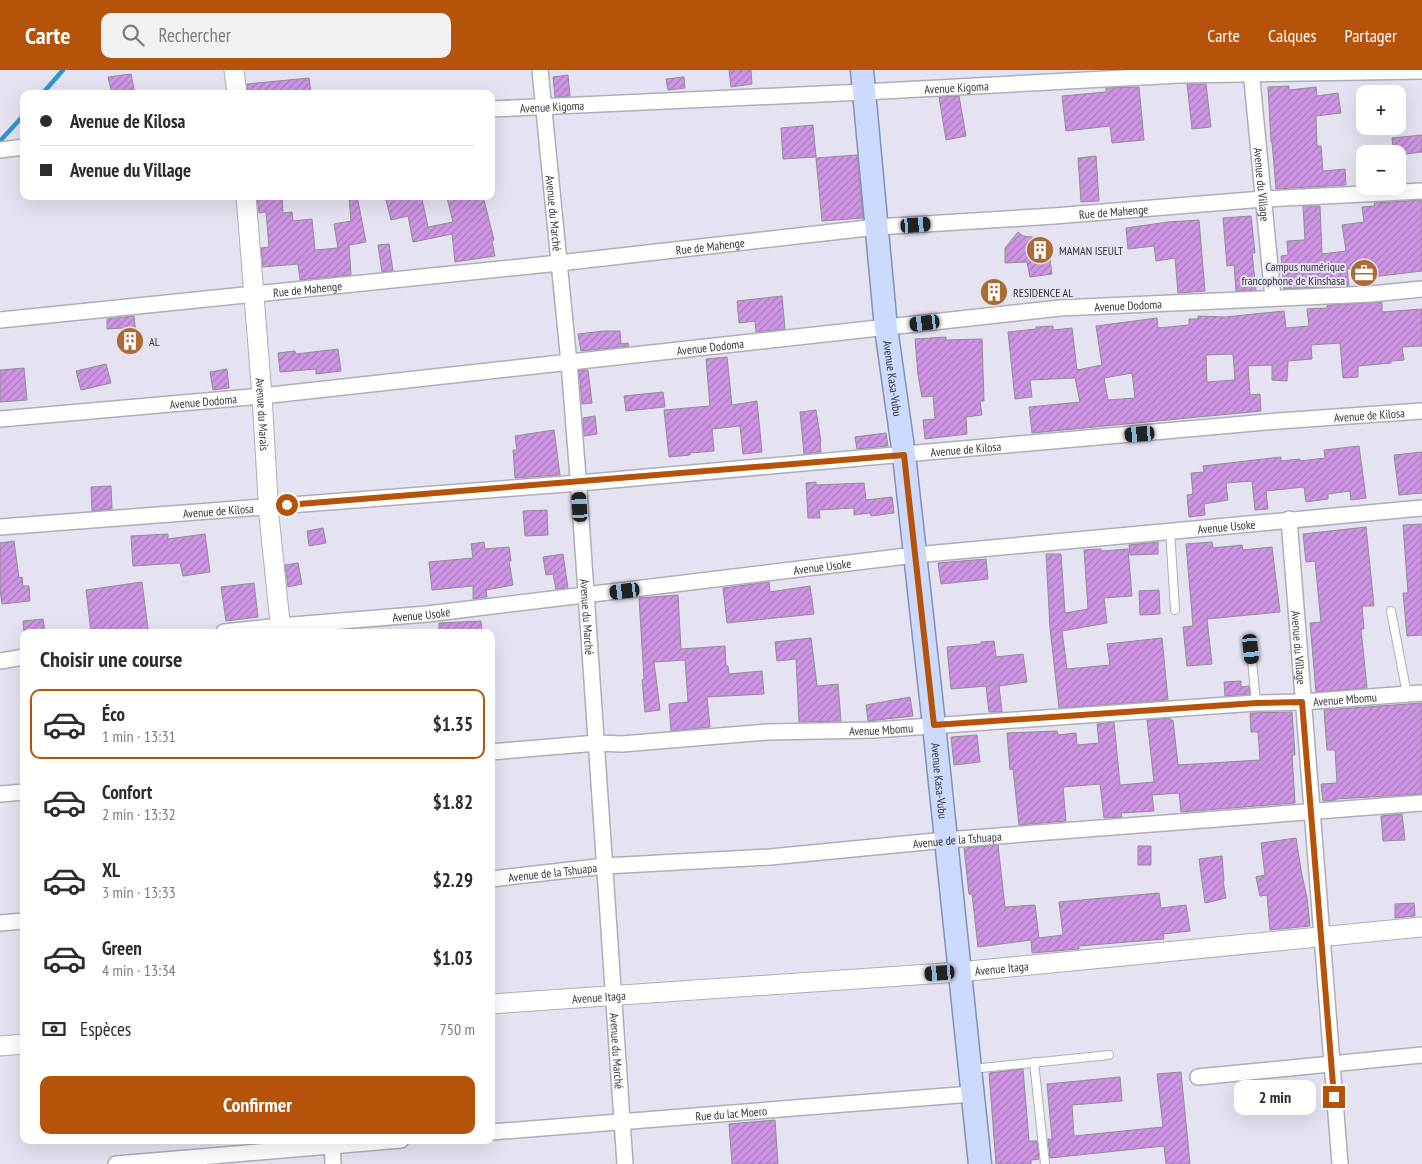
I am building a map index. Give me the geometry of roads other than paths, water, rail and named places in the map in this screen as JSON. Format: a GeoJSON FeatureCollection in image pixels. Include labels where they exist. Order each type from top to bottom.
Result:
{"type":"FeatureCollection","features":[{"type":"Feature","properties":{"kind":"main road","name":"Avenue Kasa-Vubu"},"geometry":{"type":"LineString","coordinates":[[862,70],[886,328],[904,455],[980,1164]]}},
{"type":"Feature","properties":{"kind":"street"},"geometry":{"type":"LineString","coordinates":[[234,70],[236,90]]}},
{"type":"Feature","properties":{"kind":"street","name":"Avenue du Marché"},"geometry":{"type":"LineString","coordinates":[[540,70],[569,363],[625,1164]]}},
{"type":"Feature","properties":{"kind":"street","name":"Avenue Kigoma"},"geometry":{"type":"LineString","coordinates":[[495,109],[1179,75],[1251,72],[1422,70]]}},
{"type":"Feature","properties":{"kind":"street","name":"Avenue du Village"},"geometry":{"type":"LineString","coordinates":[[1251,72],[1273,298]]}},
{"type":"Feature","properties":{"kind":"street","name":"Rue de Mahenge"},"geometry":{"type":"LineString","coordinates":[[0,320],[559,263],[877,227],[1263,199],[1422,191]]}},
{"type":"Feature","properties":{"kind":"street","name":"Avenue du Marais"},"geometry":{"type":"LineString","coordinates":[[246,200],[262,396],[268,506],[281,629]]}},
{"type":"Feature","properties":{"kind":"street","name":"Avenue Dodoma"},"geometry":{"type":"LineString","coordinates":[[0,418],[262,396],[1060,308],[1371,294],[1422,289]]}},
{"type":"Feature","properties":{"kind":"street","name":"Avenue de Kilosa"},"geometry":{"type":"LineString","coordinates":[[0,527],[578,482],[1278,421],[1422,411]]}},
{"type":"Feature","properties":{"kind":"street","name":"Avenue Usoke"},"geometry":{"type":"LineString","coordinates":[[281,629],[586,596],[915,555],[1422,508]]}},
{"type":"Feature","properties":{"kind":"street","name":"Avenue du Village"},"geometry":{"type":"LineString","coordinates":[[1289,519],[1340,1164]]}},
{"type":"Feature","properties":{"kind":"street"},"geometry":{"type":"LineString","coordinates":[[0,661],[20,658]]}},
{"type":"Feature","properties":{"kind":"street","name":"Avenue Mbomu"},"geometry":{"type":"LineString","coordinates":[[495,752],[597,743],[622,744],[767,732],[874,730],[1256,703],[1302,702],[1414,694]]}},
{"type":"Feature","properties":{"kind":"street"},"geometry":{"type":"LineString","coordinates":[[0,794],[20,792]]}},
{"type":"Feature","properties":{"kind":"street","name":"Avenue de la Tshuapa"},"geometry":{"type":"LineString","coordinates":[[495,878],[605,866],[770,857],[946,840],[1422,802]]}},
{"type":"Feature","properties":{"kind":"street"},"geometry":{"type":"LineString","coordinates":[[0,923],[20,921]]}},
{"type":"Feature","properties":{"kind":"street","name":"Avenue Itaga"},"geometry":{"type":"LineString","coordinates":[[495,1004],[614,994],[959,972],[1422,927]]}},
{"type":"Feature","properties":{"kind":"street"},"geometry":{"type":"LineString","coordinates":[[0,1046],[20,1044]]}},
{"type":"Feature","properties":{"kind":"street"},"geometry":{"type":"LineString","coordinates":[[1198,1076],[1422,1055]]}},
{"type":"Feature","properties":{"kind":"street","name":"Rue du lac Moero"},"geometry":{"type":"LineString","coordinates":[[495,1132],[972,1094]]}},
{"type":"Feature","properties":{"kind":"street"},"geometry":{"type":"LineString","coordinates":[[116,1164],[322,1144]]}},
{"type":"Feature","properties":{"kind":"street"},"geometry":{"type":"LineString","coordinates":[[332,1144],[333,1164]]}},
{"type":"Feature","properties":{"kind":"lane"},"geometry":{"type":"LineString","coordinates":[[1170,530],[1175,610]]}},
{"type":"Feature","properties":{"kind":"lane"},"geometry":{"type":"LineString","coordinates":[[1391,611],[1414,694]]}},
{"type":"Feature","properties":{"kind":"lane"},"geometry":{"type":"LineString","coordinates":[[1251,649],[1256,703]]}},
{"type":"Feature","properties":{"kind":"lane"},"geometry":{"type":"LineString","coordinates":[[970,1069],[1109,1055]]}},
{"type":"Feature","properties":{"kind":"lane"},"geometry":{"type":"LineString","coordinates":[[1034,1062],[1045,1164]]}},
{"type":"Feature","properties":{"kind":"waterway"},"geometry":{"type":"LineString","coordinates":[[46,90],[63,70]]}},
{"type":"Feature","properties":{"kind":"waterway"},"geometry":{"type":"LineString","coordinates":[[0,141],[20,119]]}},
{"type":"Feature","properties":{"kind":"place","name":"MAMAN ISEULT"},"geometry":{"type":"Point","coordinates":[1040,250]}},
{"type":"Feature","properties":{"kind":"place","name":"Campus numérique francophone de Kinshasa"},"geometry":{"type":"Point","coordinates":[1364,273]}},
{"type":"Feature","properties":{"kind":"place","name":"RESIDENCE AL"},"geometry":{"type":"Point","coordinates":[994,292]}},
{"type":"Feature","properties":{"kind":"place","name":"AL"},"geometry":{"type":"Point","coordinates":[130,341]}}]}
